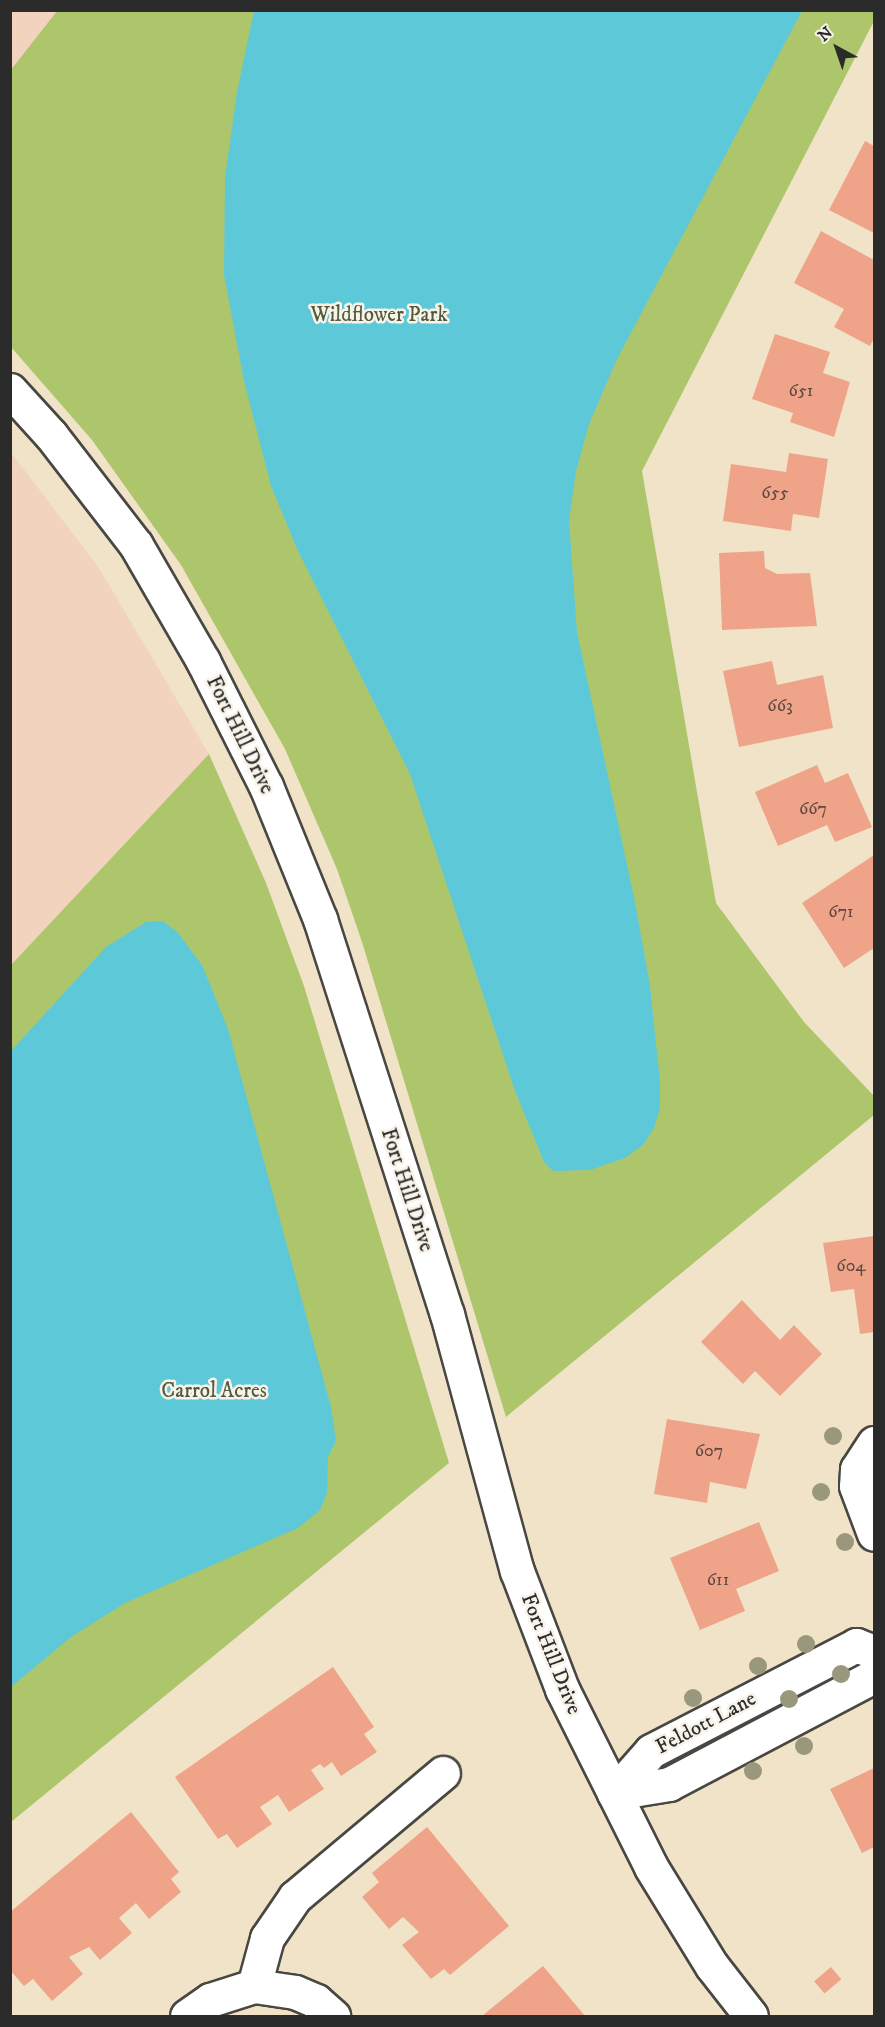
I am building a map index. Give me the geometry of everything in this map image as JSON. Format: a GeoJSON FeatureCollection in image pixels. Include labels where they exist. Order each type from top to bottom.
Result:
{"type":"FeatureCollection","features":[{"type":"Feature","properties":{"kind":"street","name":"Fort Hill Drive"},"geometry":{"type":"LineString","coordinates":[[10,390],[51,435],[136,545],[203,661],[266,786],[320,919],[440,1292],[517,1571],[562,1689],[651,1867],[712,1966],[751,2016]]}},
{"type":"Feature","properties":{"kind":"street"},"geometry":{"type":"LineString","coordinates":[[874,1443],[857,1469],[856,1486],[874,1533]]}},
{"type":"Feature","properties":{"kind":"street","name":"Feldott Lane"},"geometry":{"type":"LineString","coordinates":[[614,1793],[651,1750],[856,1645],[874,1652]]}},
{"type":"Feature","properties":{"kind":"street","name":"Feldott Lane"},"geometry":{"type":"LineString","coordinates":[[614,1793],[669,1784],[874,1676]]}},
{"type":"Feature","properties":{"kind":"street"},"geometry":{"type":"LineString","coordinates":[[254,1986],[267,1938],[296,1897],[443,1773]]}},
{"type":"Feature","properties":{"kind":"street"},"geometry":{"type":"LineString","coordinates":[[187,2016],[210,2000],[254,1986],[295,1992],[316,2001],[333,2016]]}},
{"type":"Feature","properties":{"kind":"shaded area"},"geometry":{"type":"Polygon","coordinates":[[[11,11],[57,11],[11,70],[11,11]]]}},
{"type":"Feature","properties":{"kind":"shaded area"},"geometry":{"type":"Polygon","coordinates":[[[10,451],[99,568],[209,754],[11,965],[10,451]]]}},
{"type":"Feature","properties":{"kind":"green space","name":"Wildflower Park"},"geometry":{"type":"Polygon","coordinates":[[[57,11],[874,11],[874,21],[642,471],[716,903],[804,1022],[874,1096],[874,1115],[506,1417],[362,942],[337,869],[285,749],[181,565],[92,440],[11,347],[10,71],[57,11]]]}},
{"type":"Feature","properties":{"kind":"green space","name":"Carrol Acres"},"geometry":{"type":"Polygon","coordinates":[[[209,754],[266,883],[304,986],[449,1463],[11,1822],[11,965],[209,754]]]}},
{"type":"Feature","properties":{"kind":"green space"},"geometry":{"type":"Polygon","coordinates":[[[864,1661],[866,1665],[728,1738],[723,1729],[842,1666],[864,1661]]]}},
{"type":"Feature","properties":{"kind":"water"},"geometry":{"type":"Polygon","coordinates":[[[254,11],[802,11],[617,359],[589,424],[576,471],[569,520],[577,632],[635,902],[650,986],[660,1082],[660,1108],[654,1128],[643,1145],[625,1158],[590,1170],[553,1171],[544,1162],[515,1091],[410,774],[298,551],[271,486],[244,381],[224,275],[225,177],[237,92],[254,11]]]}},
{"type":"Feature","properties":{"kind":"water"},"geometry":{"type":"Polygon","coordinates":[[[163,921],[178,933],[202,965],[228,1029],[331,1407],[336,1441],[328,1457],[327,1493],[320,1510],[298,1528],[125,1603],[71,1637],[11,1687],[11,1051],[106,947],[146,922],[163,921]]]}},
{"type":"Feature","properties":{"kind":"building"},"geometry":{"type":"Polygon","coordinates":[[[865,141],[874,146],[874,233],[829,210],[865,141]]]}},
{"type":"Feature","properties":{"kind":"building"},"geometry":{"type":"Polygon","coordinates":[[[821,231],[874,260],[874,338],[870,346],[834,327],[844,309],[794,283],[821,231]]]}},
{"type":"Feature","properties":{"kind":"building"},"geometry":{"type":"Polygon","coordinates":[[[775,334],[830,352],[823,373],[850,382],[834,437],[790,422],[793,413],[752,399],[775,334]]]}},
{"type":"Feature","properties":{"kind":"building"},"geometry":{"type":"Polygon","coordinates":[[[789,453],[828,459],[819,518],[793,514],[791,531],[723,521],[731,464],[786,472],[789,453]]]}},
{"type":"Feature","properties":{"kind":"building"},"geometry":{"type":"Polygon","coordinates":[[[764,551],[765,568],[777,574],[810,573],[817,626],[722,630],[719,553],[764,551]]]}},
{"type":"Feature","properties":{"kind":"building"},"geometry":{"type":"Polygon","coordinates":[[[772,661],[777,685],[823,675],[833,728],[739,747],[723,671],[772,661]]]}},
{"type":"Feature","properties":{"kind":"building"},"geometry":{"type":"Polygon","coordinates":[[[817,765],[825,783],[848,773],[872,827],[835,842],[827,825],[778,846],[755,792],[817,765]]]}},
{"type":"Feature","properties":{"kind":"building"},"geometry":{"type":"Polygon","coordinates":[[[874,855],[874,948],[844,968],[802,903],[874,855]]]}},
{"type":"Feature","properties":{"kind":"building"},"geometry":{"type":"Polygon","coordinates":[[[874,1236],[874,1332],[860,1334],[854,1289],[831,1292],[823,1243],[874,1236]]]}},
{"type":"Feature","properties":{"kind":"building"},"geometry":{"type":"Polygon","coordinates":[[[742,1300],[780,1340],[794,1325],[822,1354],[780,1396],[755,1371],[743,1384],[701,1342],[742,1300]]]}},
{"type":"Feature","properties":{"kind":"building"},"geometry":{"type":"Polygon","coordinates":[[[667,1419],[760,1434],[746,1489],[710,1482],[707,1503],[654,1494],[667,1419]]]}},
{"type":"Feature","properties":{"kind":"building"},"geometry":{"type":"Polygon","coordinates":[[[759,1522],[779,1571],[736,1589],[745,1611],[700,1630],[670,1558],[759,1522]]]}},
{"type":"Feature","properties":{"kind":"building"},"geometry":{"type":"Polygon","coordinates":[[[333,1667],[374,1727],[364,1734],[377,1752],[341,1776],[332,1762],[324,1768],[320,1764],[311,1770],[324,1789],[289,1812],[278,1795],[260,1807],[272,1824],[237,1848],[227,1834],[218,1839],[175,1777],[333,1667]]]}},
{"type":"Feature","properties":{"kind":"building"},"geometry":{"type":"Polygon","coordinates":[[[874,1768],[874,1847],[862,1853],[830,1789],[874,1768]]]}},
{"type":"Feature","properties":{"kind":"building"},"geometry":{"type":"Polygon","coordinates":[[[131,1812],[179,1872],[171,1879],[181,1892],[149,1919],[136,1903],[119,1918],[132,1933],[100,1960],[89,1947],[69,1957],[83,1974],[52,2001],[33,1979],[24,1986],[10,1970],[10,1912],[131,1812]]]}},
{"type":"Feature","properties":{"kind":"building"},"geometry":{"type":"Polygon","coordinates":[[[427,1827],[509,1926],[450,1975],[444,1969],[431,1979],[402,1945],[419,1932],[403,1917],[389,1929],[362,1897],[379,1882],[372,1873],[427,1827]]]}},
{"type":"Feature","properties":{"kind":"building"},"geometry":{"type":"Polygon","coordinates":[[[543,1966],[585,2016],[482,2016],[543,1966]]]}},
{"type":"Feature","properties":{"kind":"building"},"geometry":{"type":"Polygon","coordinates":[[[831,1967],[841,1979],[824,1993],[814,1981],[831,1967]]]}}]}
